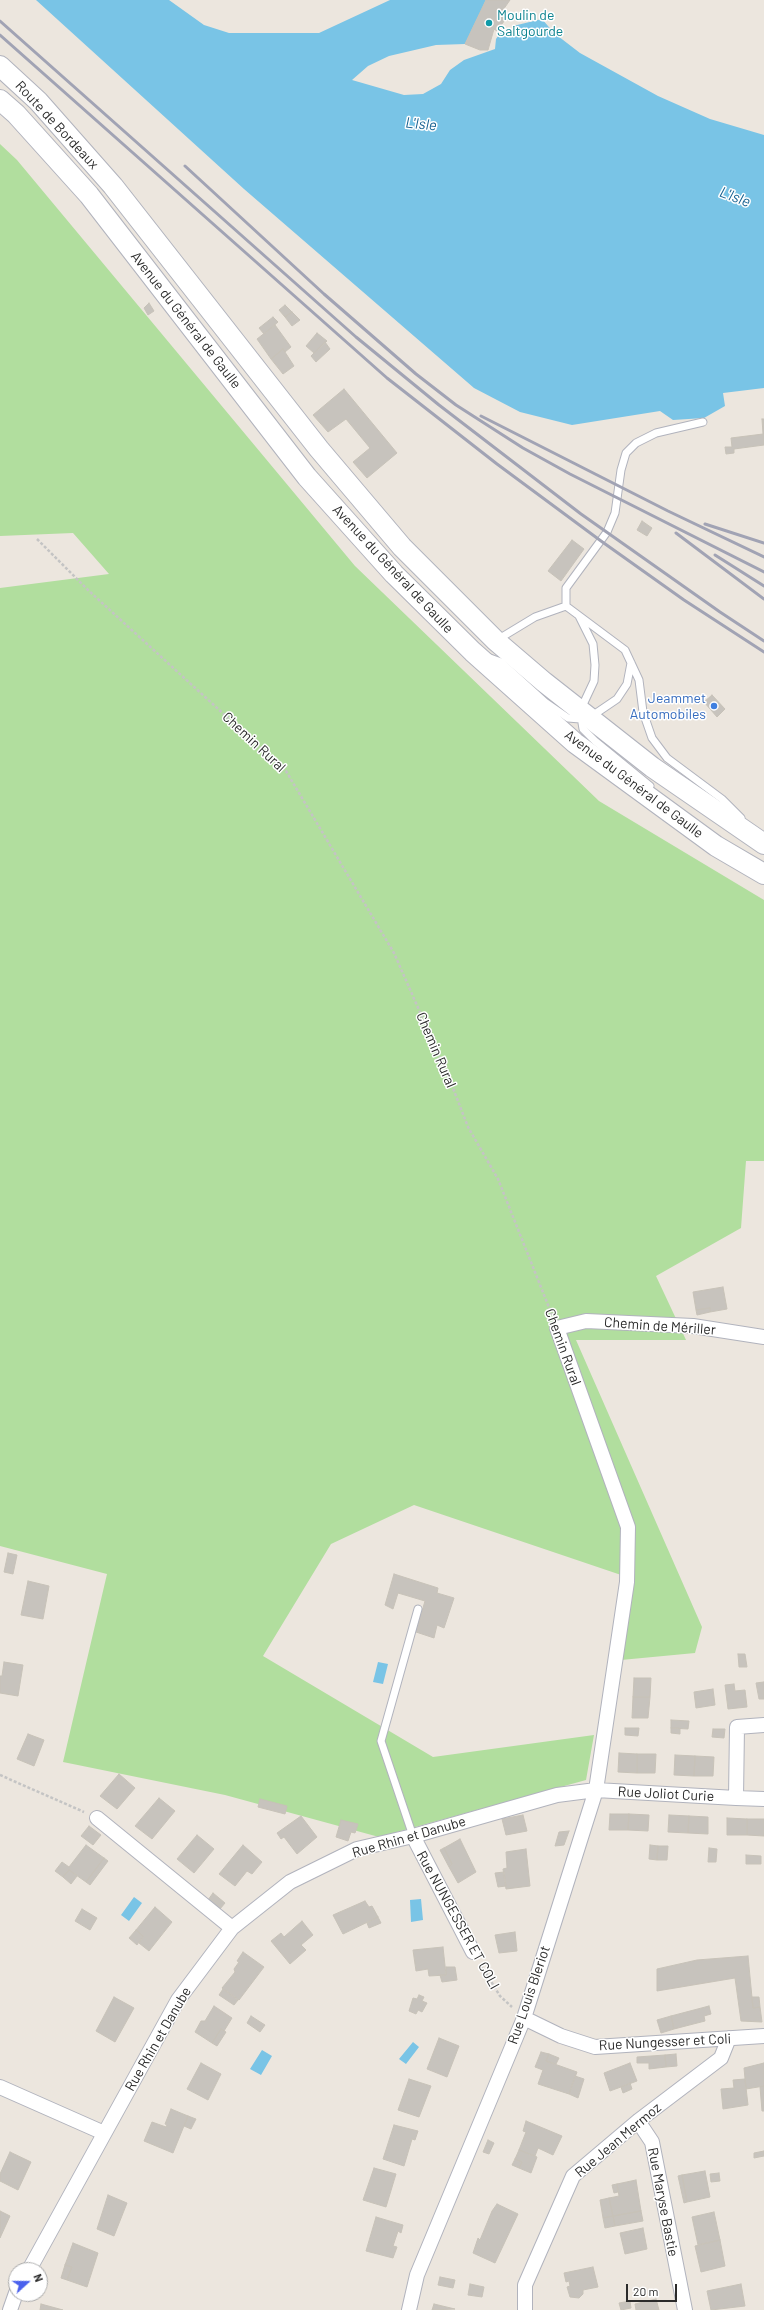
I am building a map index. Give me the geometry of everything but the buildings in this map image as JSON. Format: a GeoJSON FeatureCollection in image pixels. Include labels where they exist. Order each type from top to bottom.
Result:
{"type":"FeatureCollection","features":[{"type":"Feature","properties":{"kind":"main road","name":"Route de Bordeaux"},"geometry":{"type":"LineString","coordinates":[[0,66],[38,101],[113,186]]}},
{"type":"Feature","properties":{"kind":"main road","name":"Route de Bordeaux"},"geometry":{"type":"LineString","coordinates":[[0,100],[16,114],[89,195]]}},
{"type":"Feature","properties":{"kind":"main road","name":"Avenue du Général de Gaulle"},"geometry":{"type":"LineString","coordinates":[[113,186],[329,460],[402,547],[496,641],[583,716],[764,844]]}},
{"type":"Feature","properties":{"kind":"main road","name":"Avenue du Général de Gaulle"},"geometry":{"type":"LineString","coordinates":[[89,195],[307,477],[394,574],[473,652],[575,743],[716,846],[764,874]]}},
{"type":"Feature","properties":{"kind":"street","name":"Chemin de Mériller"},"geometry":{"type":"LineString","coordinates":[[557,1328],[586,1321],[693,1326],[764,1337]]}},
{"type":"Feature","properties":{"kind":"street","name":"Chemin Rural"},"geometry":{"type":"LineString","coordinates":[[557,1328],[628,1527],[627,1582],[614,1669]]}},
{"type":"Feature","properties":{"kind":"street","name":"Rue Louis Bleriot"},"geometry":{"type":"LineString","coordinates":[[409,2310],[418,2275],[524,2018],[596,1790],[614,1669]]}},
{"type":"Feature","properties":{"kind":"street"},"geometry":{"type":"LineString","coordinates":[[736,1798],[738,1727],[764,1725]]}},
{"type":"Feature","properties":{"kind":"street","name":"Rue Rhin et Danube"},"geometry":{"type":"LineString","coordinates":[[33,2262],[178,2000],[232,1928],[290,1882],[357,1849],[413,1836],[557,1794],[596,1790]]}},
{"type":"Feature","properties":{"kind":"street","name":"Rue Joliot Curie"},"geometry":{"type":"LineString","coordinates":[[596,1790],[764,1799]]}},
{"type":"Feature","properties":{"kind":"street"},"geometry":{"type":"LineString","coordinates":[[97,1818],[232,1928]]}},
{"type":"Feature","properties":{"kind":"street","name":"Rue NUNGESSER ET COLI"},"geometry":{"type":"LineString","coordinates":[[413,1836],[473,1952]]}},
{"type":"Feature","properties":{"kind":"street","name":"Rue Nungesser et Coli"},"geometry":{"type":"LineString","coordinates":[[524,2018],[561,2036],[595,2047],[764,2036]]}},
{"type":"Feature","properties":{"kind":"street","name":"Rue Jean Mermoz"},"geometry":{"type":"LineString","coordinates":[[525,2310],[525,2285],[573,2176],[638,2121],[721,2058],[730,2038]]}},
{"type":"Feature","properties":{"kind":"street"},"geometry":{"type":"LineString","coordinates":[[0,2088],[104,2133]]}},
{"type":"Feature","properties":{"kind":"street","name":"Rue Maryse Bastie"},"geometry":{"type":"LineString","coordinates":[[638,2121],[652,2142],[685,2310]]}},
{"type":"Feature","properties":{"kind":"lane"},"geometry":{"type":"LineString","coordinates":[[566,606],[566,588],[607,532],[615,513],[621,470],[626,453],[636,443],[656,433],[703,422]]}},
{"type":"Feature","properties":{"kind":"lane"},"geometry":{"type":"LineString","coordinates":[[496,641],[535,616],[566,606]]}},
{"type":"Feature","properties":{"kind":"lane"},"geometry":{"type":"LineString","coordinates":[[566,606],[624,650],[639,680],[643,712],[652,738],[667,758],[722,799],[764,840]]}},
{"type":"Feature","properties":{"kind":"lane"},"geometry":{"type":"LineString","coordinates":[[578,614],[593,644],[595,665],[594,681],[583,716],[583,729],[595,741],[658,792]]}},
{"type":"Feature","properties":{"kind":"lane"},"geometry":{"type":"LineString","coordinates":[[473,652],[501,662],[545,702],[568,718],[583,716],[617,699],[627,684],[631,663]]}},
{"type":"Feature","properties":{"kind":"lane"},"geometry":{"type":"LineString","coordinates":[[697,822],[716,846]]}},
{"type":"Feature","properties":{"kind":"lane"},"geometry":{"type":"LineString","coordinates":[[413,1836],[381,1741],[418,1609]]}},
{"type":"Feature","properties":{"kind":"path","name":"Chemin Rural"},"geometry":{"type":"LineString","coordinates":[[37,539],[88,590],[286,770],[394,953],[451,1083],[468,1127],[498,1179],[557,1328]]}},
{"type":"Feature","properties":{"kind":"path"},"geometry":{"type":"LineString","coordinates":[[0,1775],[97,1818]]}},
{"type":"Feature","properties":{"kind":"path","name":"Rue NUNGESSER ET COLI"},"geometry":{"type":"LineString","coordinates":[[473,1952],[500,1996],[524,2018]]}},
{"type":"Feature","properties":{"kind":"green space"},"geometry":{"type":"Polygon","coordinates":[[[0,144],[17,160],[355,566],[599,801],[764,900],[764,1161],[746,1161],[741,1228],[656,1276],[686,1340],[576,1340],[702,1627],[695,1653],[621,1660],[630,1578],[414,1505],[331,1544],[263,1656],[433,1757],[594,1735],[586,1780],[379,1837],[225,1795],[63,1762],[107,1574],[0,1546],[0,588],[109,574],[73,533],[0,536],[0,144]]]}},
{"type":"Feature","properties":{"kind":"water","name":"L'Isle"},"geometry":{"type":"Polygon","coordinates":[[[36,0],[169,0],[204,25],[229,33],[319,33],[390,0],[486,0],[465,44],[436,45],[389,56],[368,66],[352,80],[404,95],[423,94],[441,84],[450,70],[464,60],[495,49],[496,39],[503,29],[514,29],[513,26],[542,19],[554,33],[580,53],[658,96],[710,119],[764,135],[764,388],[723,393],[725,406],[704,418],[673,420],[660,411],[572,425],[520,412],[474,388],[244,189],[36,0]]]}},
{"type":"Feature","properties":{"kind":"water"},"geometry":{"type":"Polygon","coordinates":[[[378,1662],[388,1664],[383,1684],[373,1682],[378,1662]]]}},
{"type":"Feature","properties":{"kind":"water"},"geometry":{"type":"Polygon","coordinates":[[[134,1897],[142,1903],[129,1921],[121,1915],[134,1897]]]}},
{"type":"Feature","properties":{"kind":"water"},"geometry":{"type":"Polygon","coordinates":[[[421,1899],[423,1920],[411,1922],[410,1900],[421,1899]]]}},
{"type":"Feature","properties":{"kind":"water"},"geometry":{"type":"Polygon","coordinates":[[[413,2042],[419,2047],[406,2064],[399,2059],[413,2042]]]}},
{"type":"Feature","properties":{"kind":"water"},"geometry":{"type":"Polygon","coordinates":[[[262,2050],[272,2056],[261,2075],[250,2069],[262,2050]]]}},
{"type":"Feature","properties":{"kind":"railway"},"geometry":{"type":"LineString","coordinates":[[0,21],[356,337],[439,405],[581,514],[720,612],[764,641]]}},
{"type":"Feature","properties":{"kind":"railway"},"geometry":{"type":"LineString","coordinates":[[0,35],[387,378],[497,464],[601,541],[684,600],[764,652]]}},
{"type":"Feature","properties":{"kind":"railway"},"geometry":{"type":"LineString","coordinates":[[185,166],[324,294],[416,374],[456,405],[523,448],[570,474],[764,572]]}},
{"type":"Feature","properties":{"kind":"railway"},"geometry":{"type":"LineString","coordinates":[[481,416],[668,511],[764,557]]}},
{"type":"Feature","properties":{"kind":"railway"},"geometry":{"type":"LineString","coordinates":[[705,524],[764,543]]}},
{"type":"Feature","properties":{"kind":"railway"},"geometry":{"type":"LineString","coordinates":[[676,533],[764,599]]}},
{"type":"Feature","properties":{"kind":"railway"},"geometry":{"type":"LineString","coordinates":[[715,555],[764,586]]}},
{"type":"Feature","properties":{"kind":"place","name":"Moulin de Saltgourde"},"geometry":{"type":"Point","coordinates":[489,23]}},
{"type":"Feature","properties":{"kind":"place","name":"Jeammet Automobiles"},"geometry":{"type":"Point","coordinates":[714,706]}}]}
